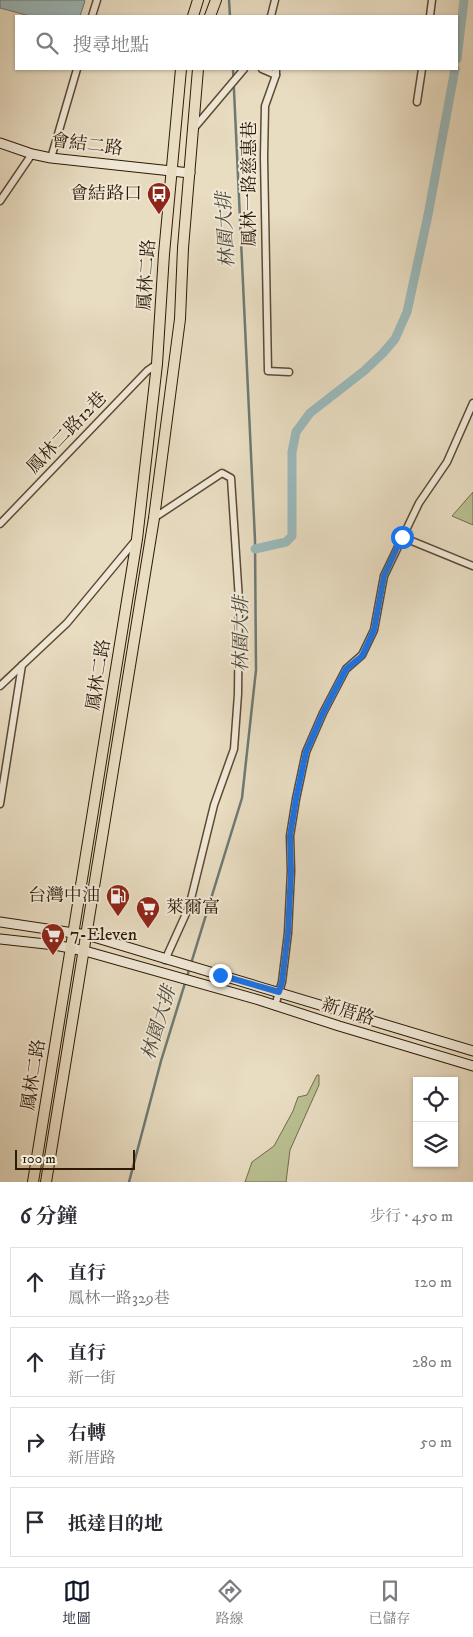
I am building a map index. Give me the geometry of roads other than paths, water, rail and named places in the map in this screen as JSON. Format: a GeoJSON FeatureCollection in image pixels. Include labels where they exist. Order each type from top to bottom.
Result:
{"type":"FeatureCollection","features":[{"type":"Feature","properties":{"kind":"main road"},"geometry":{"type":"LineString","coordinates":[[193,15],[198,0]]}},
{"type":"Feature","properties":{"kind":"main road"},"geometry":{"type":"LineString","coordinates":[[210,15],[216,0]]}},
{"type":"Feature","properties":{"kind":"main road","name":"鳳林二路"},"geometry":{"type":"LineString","coordinates":[[33,1182],[137,539],[157,364],[181,70]]}},
{"type":"Feature","properties":{"kind":"main road","name":"鳳林二路"},"geometry":{"type":"LineString","coordinates":[[46,1182],[154,518],[180,319],[183,248],[198,70]]}},
{"type":"Feature","properties":{"kind":"street"},"geometry":{"type":"LineString","coordinates":[[92,15],[97,0]]}},
{"type":"Feature","properties":{"kind":"street"},"geometry":{"type":"LineString","coordinates":[[430,15],[432,0]]}},
{"type":"Feature","properties":{"kind":"street"},"geometry":{"type":"LineString","coordinates":[[271,15],[275,1]]}},
{"type":"Feature","properties":{"kind":"street"},"geometry":{"type":"LineString","coordinates":[[275,1],[275,15]]}},
{"type":"Feature","properties":{"kind":"street"},"geometry":{"type":"LineString","coordinates":[[51,158],[77,70]]}},
{"type":"Feature","properties":{"kind":"street"},"geometry":{"type":"LineString","coordinates":[[193,129],[243,70]]}},
{"type":"Feature","properties":{"kind":"street"},"geometry":{"type":"LineString","coordinates":[[417,102],[422,70]]}},
{"type":"Feature","properties":{"kind":"street","name":"鳳林一路慈惠巷"},"geometry":{"type":"LineString","coordinates":[[276,72],[265,106],[264,158],[268,371],[289,372]]}},
{"type":"Feature","properties":{"kind":"street","name":"會結二路"},"geometry":{"type":"LineString","coordinates":[[0,143],[32,154],[51,158],[190,173]]}},
{"type":"Feature","properties":{"kind":"street"},"geometry":{"type":"LineString","coordinates":[[0,202],[32,154]]}},
{"type":"Feature","properties":{"kind":"street","name":"鳳林二路12巷"},"geometry":{"type":"LineString","coordinates":[[0,524],[147,371],[157,364]]}},
{"type":"Feature","properties":{"kind":"street"},"geometry":{"type":"LineString","coordinates":[[275,1006],[282,982],[288,933],[291,872],[290,836],[306,752],[323,713],[346,669],[362,656],[374,630],[384,576],[419,504],[447,462],[473,403]]}},
{"type":"Feature","properties":{"kind":"street"},"geometry":{"type":"LineString","coordinates":[[0,922],[74,932],[167,960],[189,907],[214,805],[234,750],[238,694],[239,600],[231,478],[222,473],[154,518]]}},
{"type":"Feature","properties":{"kind":"street"},"geometry":{"type":"LineString","coordinates":[[402,537],[473,566]]}},
{"type":"Feature","properties":{"kind":"street"},"geometry":{"type":"LineString","coordinates":[[0,686],[67,623],[137,539]]}},
{"type":"Feature","properties":{"kind":"street"},"geometry":{"type":"LineString","coordinates":[[0,804],[22,665]]}},
{"type":"Feature","properties":{"kind":"street"},"geometry":{"type":"LineString","coordinates":[[0,939],[85,951]]}},
{"type":"Feature","properties":{"kind":"street","name":"新厝路"},"geometry":{"type":"LineString","coordinates":[[85,951],[473,1066]]}},
{"type":"Feature","properties":{"kind":"street","name":"新厝路"},"geometry":{"type":"LineString","coordinates":[[167,960],[473,1051]]}},
{"type":"Feature","properties":{"kind":"water"},"geometry":{"type":"Polygon","coordinates":[[[0,0],[85,1],[80,15],[26,15],[0,8],[0,0]]]}},
{"type":"Feature","properties":{"kind":"waterway","name":"林園大排"},"geometry":{"type":"LineString","coordinates":[[229,0],[230,15]]}},
{"type":"Feature","properties":{"kind":"waterway"},"geometry":{"type":"LineString","coordinates":[[458,51],[464,0]]}},
{"type":"Feature","properties":{"kind":"waterway","name":"林園大排"},"geometry":{"type":"LineString","coordinates":[[129,1182],[161,1061],[242,798],[256,670],[255,540],[233,70]]}},
{"type":"Feature","properties":{"kind":"waterway"},"geometry":{"type":"LineString","coordinates":[[255,549],[286,542],[292,536],[292,452],[296,432],[310,413],[364,371],[383,353],[395,339],[407,312],[428,215],[455,70]]}},
{"type":"Feature","properties":{"kind":"place","name":"會結路口"},"geometry":{"type":"Point","coordinates":[159,215]}},
{"type":"Feature","properties":{"kind":"place","name":"台灣中油"},"geometry":{"type":"Point","coordinates":[118,917]}},
{"type":"Feature","properties":{"kind":"place","name":"萊爾富"},"geometry":{"type":"Point","coordinates":[148,929]}},
{"type":"Feature","properties":{"kind":"place","name":"7-Eleven"},"geometry":{"type":"Point","coordinates":[53,956]}}]}
